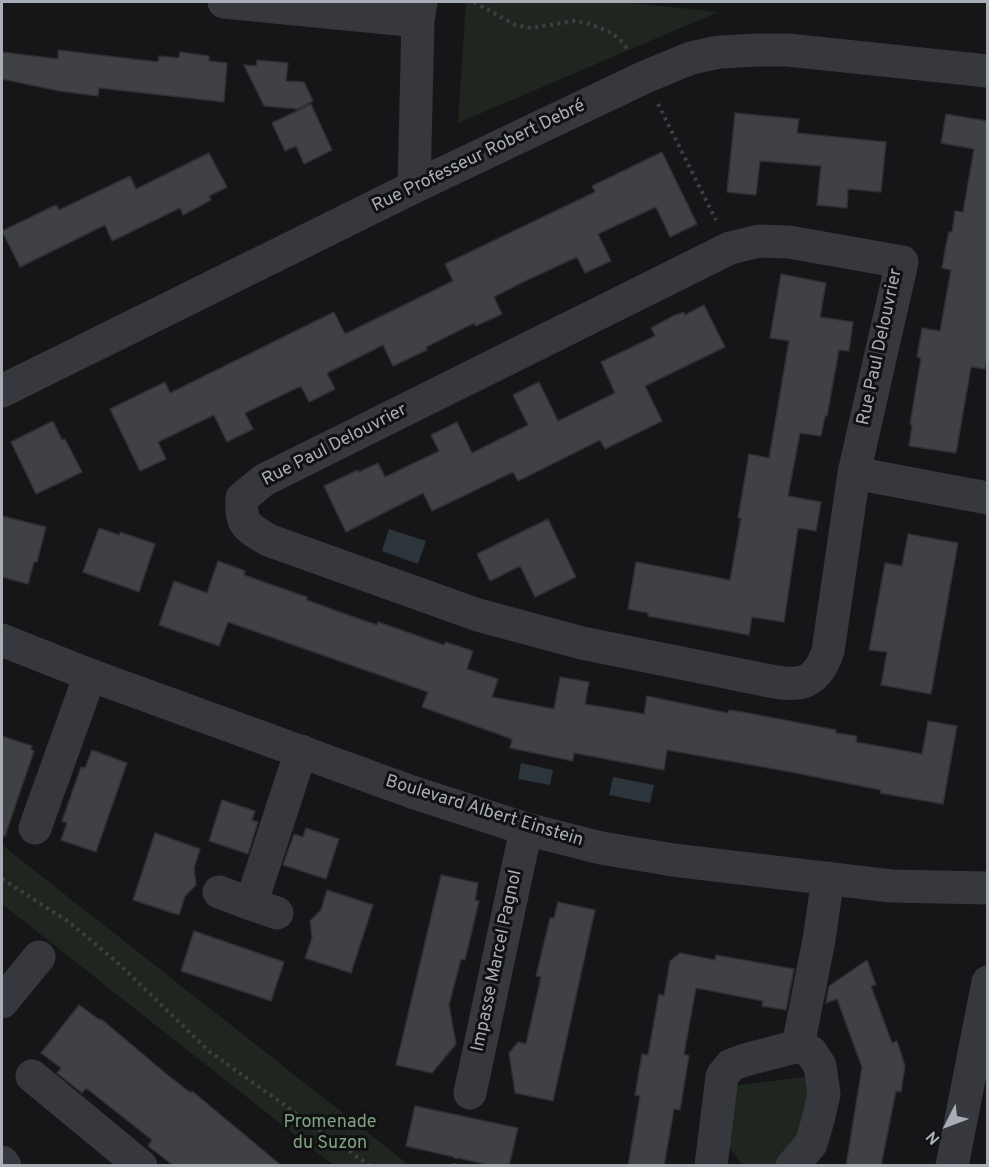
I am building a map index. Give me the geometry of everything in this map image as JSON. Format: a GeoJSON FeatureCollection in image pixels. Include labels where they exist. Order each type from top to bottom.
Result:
{"type":"FeatureCollection","features":[{"type":"Feature","properties":{"kind":"street"},"geometry":{"type":"LineString","coordinates":[[224,2],[419,11],[414,187]]}},
{"type":"Feature","properties":{"kind":"street","name":"Rue Professeur Robert Debré"},"geometry":{"type":"LineString","coordinates":[[2,391],[414,187],[645,77],[691,58],[719,52],[759,50],[987,71]]}},
{"type":"Feature","properties":{"kind":"street","name":"Rue Paul Delouvrier"},"geometry":{"type":"LineString","coordinates":[[759,241],[789,242],[902,262],[854,473],[828,651],[816,675],[796,685],[582,643],[478,615],[268,540],[245,526],[241,513],[242,498],[264,480],[730,248],[759,241]]}},
{"type":"Feature","properties":{"kind":"street"},"geometry":{"type":"LineString","coordinates":[[854,473],[987,498]]}},
{"type":"Feature","properties":{"kind":"street","name":"Boulevard Albert Einstein"},"geometry":{"type":"LineString","coordinates":[[2,640],[90,675],[412,792],[526,829],[601,848],[673,860],[891,886],[987,888]]}},
{"type":"Feature","properties":{"kind":"street"},"geometry":{"type":"LineString","coordinates":[[35,828],[90,675]]}},
{"type":"Feature","properties":{"kind":"street"},"geometry":{"type":"LineString","coordinates":[[219,891],[264,908],[301,751]]}},
{"type":"Feature","properties":{"kind":"street","name":"Impasse Marcel Pagnol"},"geometry":{"type":"LineString","coordinates":[[470,1093],[526,829]]}},
{"type":"Feature","properties":{"kind":"street"},"geometry":{"type":"LineString","coordinates":[[798,1046],[819,940],[828,878]]}},
{"type":"Feature","properties":{"kind":"street"},"geometry":{"type":"LineString","coordinates":[[2,1002],[39,957]]}},
{"type":"Feature","properties":{"kind":"street"},"geometry":{"type":"LineString","coordinates":[[952,1166],[987,981]]}},
{"type":"Feature","properties":{"kind":"street"},"geometry":{"type":"LineString","coordinates":[[711,1166],[722,1076],[731,1065],[798,1046],[812,1052],[820,1066],[824,1094],[811,1144],[792,1166]]}},
{"type":"Feature","properties":{"kind":"street"},"geometry":{"type":"LineString","coordinates":[[32,1076],[141,1166]]}},
{"type":"Feature","properties":{"kind":"street"},"geometry":{"type":"LineString","coordinates":[[2,1162],[5,1166]]}},
{"type":"Feature","properties":{"kind":"path"},"geometry":{"type":"LineString","coordinates":[[474,2],[515,25],[531,28],[574,21],[590,24],[612,33],[621,41],[645,77],[730,248]]}},
{"type":"Feature","properties":{"kind":"path"},"geometry":{"type":"LineString","coordinates":[[2,879],[69,922],[120,965],[210,1052],[370,1166]]}},
{"type":"Feature","properties":{"kind":"path"},"geometry":{"type":"LineString","coordinates":[[454,1166],[470,1093]]}},
{"type":"Feature","properties":{"kind":"green space"},"geometry":{"type":"Polygon","coordinates":[[[466,2],[624,2],[718,12],[458,123],[466,2]]]}},
{"type":"Feature","properties":{"kind":"green space","name":"Promenade du Suzon"},"geometry":{"type":"Polygon","coordinates":[[[2,845],[409,1165],[333,1165],[2,904],[2,845]]]}},
{"type":"Feature","properties":{"kind":"green space"},"geometry":{"type":"Polygon","coordinates":[[[804,1077],[809,1098],[807,1110],[782,1165],[743,1165],[722,1138],[732,1086],[804,1077]]]}},
{"type":"Feature","properties":{"kind":"shaded area"},"geometry":{"type":"Polygon","coordinates":[[[389,529],[426,541],[418,564],[382,551],[389,529]]]}},
{"type":"Feature","properties":{"kind":"shaded area"},"geometry":{"type":"Polygon","coordinates":[[[521,763],[553,770],[550,785],[518,779],[521,763]]]}},
{"type":"Feature","properties":{"kind":"shaded area"},"geometry":{"type":"Polygon","coordinates":[[[613,777],[654,785],[650,803],[609,795],[613,777]]]}},
{"type":"Feature","properties":{"kind":"building"},"geometry":{"type":"Polygon","coordinates":[[[58,50],[158,62],[159,56],[179,58],[180,52],[209,56],[209,61],[227,63],[224,102],[99,88],[98,96],[59,91],[2,79],[2,52],[58,59],[58,50]]]}},
{"type":"Feature","properties":{"kind":"building"},"geometry":{"type":"Polygon","coordinates":[[[257,60],[288,63],[286,81],[304,82],[313,101],[298,109],[264,106],[244,65],[256,66],[257,60]]]}},
{"type":"Feature","properties":{"kind":"building"},"geometry":{"type":"Polygon","coordinates":[[[311,104],[332,150],[304,164],[296,146],[285,151],[272,123],[311,104]]]}},
{"type":"Feature","properties":{"kind":"building"},"geometry":{"type":"Polygon","coordinates":[[[735,113],[799,119],[797,133],[886,142],[881,192],[848,189],[847,208],[817,205],[821,166],[760,161],[756,195],[727,192],[735,113]]]}},
{"type":"Feature","properties":{"kind":"building"},"geometry":{"type":"Polygon","coordinates":[[[946,114],[987,121],[987,356],[985,369],[971,367],[956,453],[909,446],[912,425],[910,424],[921,358],[917,357],[922,328],[940,331],[951,270],[942,268],[946,245],[949,232],[952,232],[955,211],[963,212],[974,149],[941,143],[946,114]]]}},
{"type":"Feature","properties":{"kind":"building"},"geometry":{"type":"Polygon","coordinates":[[[662,152],[697,224],[670,237],[656,207],[598,234],[611,261],[585,273],[577,257],[523,282],[494,297],[502,314],[476,326],[474,323],[426,347],[427,350],[393,366],[383,345],[327,373],[335,389],[309,402],[301,386],[245,413],[253,429],[227,442],[214,415],[158,442],[166,459],[140,471],[110,409],[165,382],[170,393],[334,312],[345,334],[453,281],[445,264],[595,192],[592,186],[662,152]]]}},
{"type":"Feature","properties":{"kind":"building"},"geometry":{"type":"Polygon","coordinates":[[[209,153],[227,187],[209,196],[211,200],[183,215],[180,208],[112,241],[105,225],[20,267],[2,231],[56,205],[59,210],[130,176],[136,189],[209,153]]]}},
{"type":"Feature","properties":{"kind":"building"},"geometry":{"type":"Polygon","coordinates":[[[781,274],[826,283],[820,317],[853,322],[849,351],[839,350],[821,436],[800,433],[788,496],[821,502],[816,531],[798,528],[784,622],[752,617],[749,635],[648,616],[648,613],[628,609],[636,562],[730,580],[749,454],[769,458],[789,341],[770,338],[781,274]]]}},
{"type":"Feature","properties":{"kind":"building"},"geometry":{"type":"Polygon","coordinates":[[[704,305],[725,347],[645,386],[662,421],[605,449],[600,440],[518,481],[513,472],[432,511],[423,493],[346,532],[324,486],[378,463],[385,477],[439,451],[431,435],[457,422],[472,453],[528,425],[513,395],[539,382],[558,421],[615,393],[601,362],[655,336],[651,328],[673,316],[684,312],[685,315],[704,305]]]}},
{"type":"Feature","properties":{"kind":"building"},"geometry":{"type":"Polygon","coordinates":[[[53,421],[82,472],[36,494],[11,442],[53,421]]]}},
{"type":"Feature","properties":{"kind":"building"},"geometry":{"type":"Polygon","coordinates":[[[2,516],[46,527],[37,562],[34,562],[28,584],[2,577],[2,516]]]}},
{"type":"Feature","properties":{"kind":"building"},"geometry":{"type":"Polygon","coordinates":[[[548,519],[576,577],[535,597],[520,566],[490,581],[477,554],[548,519]]]}},
{"type":"Feature","properties":{"kind":"building"},"geometry":{"type":"Polygon","coordinates":[[[99,528],[119,535],[120,532],[155,544],[139,592],[83,572],[99,528]]]}},
{"type":"Feature","properties":{"kind":"building"},"geometry":{"type":"Polygon","coordinates":[[[908,534],[958,543],[931,694],[881,685],[887,652],[869,650],[885,563],[902,566],[908,534]]]}},
{"type":"Feature","properties":{"kind":"building"},"geometry":{"type":"Polygon","coordinates":[[[218,561],[245,571],[244,575],[307,597],[307,600],[348,615],[377,625],[378,622],[444,645],[446,642],[473,651],[467,669],[498,679],[492,697],[554,709],[560,677],[589,682],[585,704],[644,714],[647,696],[728,713],[729,710],[743,712],[836,730],[836,733],[857,736],[856,742],[922,754],[928,721],[957,726],[943,804],[880,793],[881,790],[791,772],[667,750],[664,770],[574,753],[573,761],[510,748],[512,739],[422,707],[428,692],[228,622],[219,646],[159,625],[174,581],[207,593],[218,561]]]}},
{"type":"Feature","properties":{"kind":"building"},"geometry":{"type":"Polygon","coordinates":[[[2,736],[32,746],[31,749],[34,751],[5,836],[2,836],[2,736]]]}},
{"type":"Feature","properties":{"kind":"building"},"geometry":{"type":"Polygon","coordinates":[[[92,750],[127,763],[96,852],[61,840],[67,823],[62,821],[81,767],[85,768],[92,750]]]}},
{"type":"Feature","properties":{"kind":"building"},"geometry":{"type":"Polygon","coordinates":[[[222,800],[255,811],[252,820],[258,822],[248,854],[209,841],[222,800]]]}},
{"type":"Feature","properties":{"kind":"building"},"geometry":{"type":"Polygon","coordinates":[[[306,828],[339,839],[326,879],[283,865],[294,834],[303,837],[306,828]]]}},
{"type":"Feature","properties":{"kind":"building"},"geometry":{"type":"Polygon","coordinates":[[[155,833],[200,849],[194,868],[196,885],[185,896],[179,915],[133,900],[155,833]]]}},
{"type":"Feature","properties":{"kind":"building"},"geometry":{"type":"Polygon","coordinates":[[[441,875],[478,883],[475,900],[479,901],[465,960],[461,959],[449,1005],[456,1044],[432,1073],[396,1065],[441,875]]]}},
{"type":"Feature","properties":{"kind":"building"},"geometry":{"type":"Polygon","coordinates":[[[327,890],[373,905],[351,973],[305,958],[312,938],[310,921],[321,910],[327,890]]]}},
{"type":"Feature","properties":{"kind":"building"},"geometry":{"type":"Polygon","coordinates":[[[558,902],[595,910],[553,1101],[515,1093],[509,1053],[518,1042],[526,1044],[541,977],[536,976],[550,918],[554,918],[558,902]]]}},
{"type":"Feature","properties":{"kind":"building"},"geometry":{"type":"Polygon","coordinates":[[[194,931],[284,962],[271,1001],[181,971],[194,931]]]}},
{"type":"Feature","properties":{"kind":"building"},"geometry":{"type":"Polygon","coordinates":[[[680,953],[715,960],[716,955],[794,969],[786,1010],[762,1006],[763,1001],[696,988],[684,1054],[689,1056],[680,1110],[674,1109],[664,1166],[628,1166],[640,1096],[635,1095],[642,1054],[648,1055],[659,994],[664,996],[670,961],[680,953]]]}},
{"type":"Feature","properties":{"kind":"building"},"geometry":{"type":"Polygon","coordinates":[[[867,960],[876,985],[871,986],[892,1043],[897,1041],[905,1066],[901,1092],[896,1091],[881,1166],[846,1166],[862,1067],[837,999],[826,1003],[829,986],[867,960]]]}},
{"type":"Feature","properties":{"kind":"building"},"geometry":{"type":"Polygon","coordinates":[[[79,1005],[101,1019],[191,1093],[192,1091],[282,1166],[174,1166],[148,1146],[152,1140],[86,1088],[82,1093],[57,1073],[61,1068],[41,1053],[79,1005]]]}},
{"type":"Feature","properties":{"kind":"building"},"geometry":{"type":"Polygon","coordinates":[[[415,1106],[518,1128],[509,1166],[493,1166],[406,1146],[415,1106]]]}}]}
